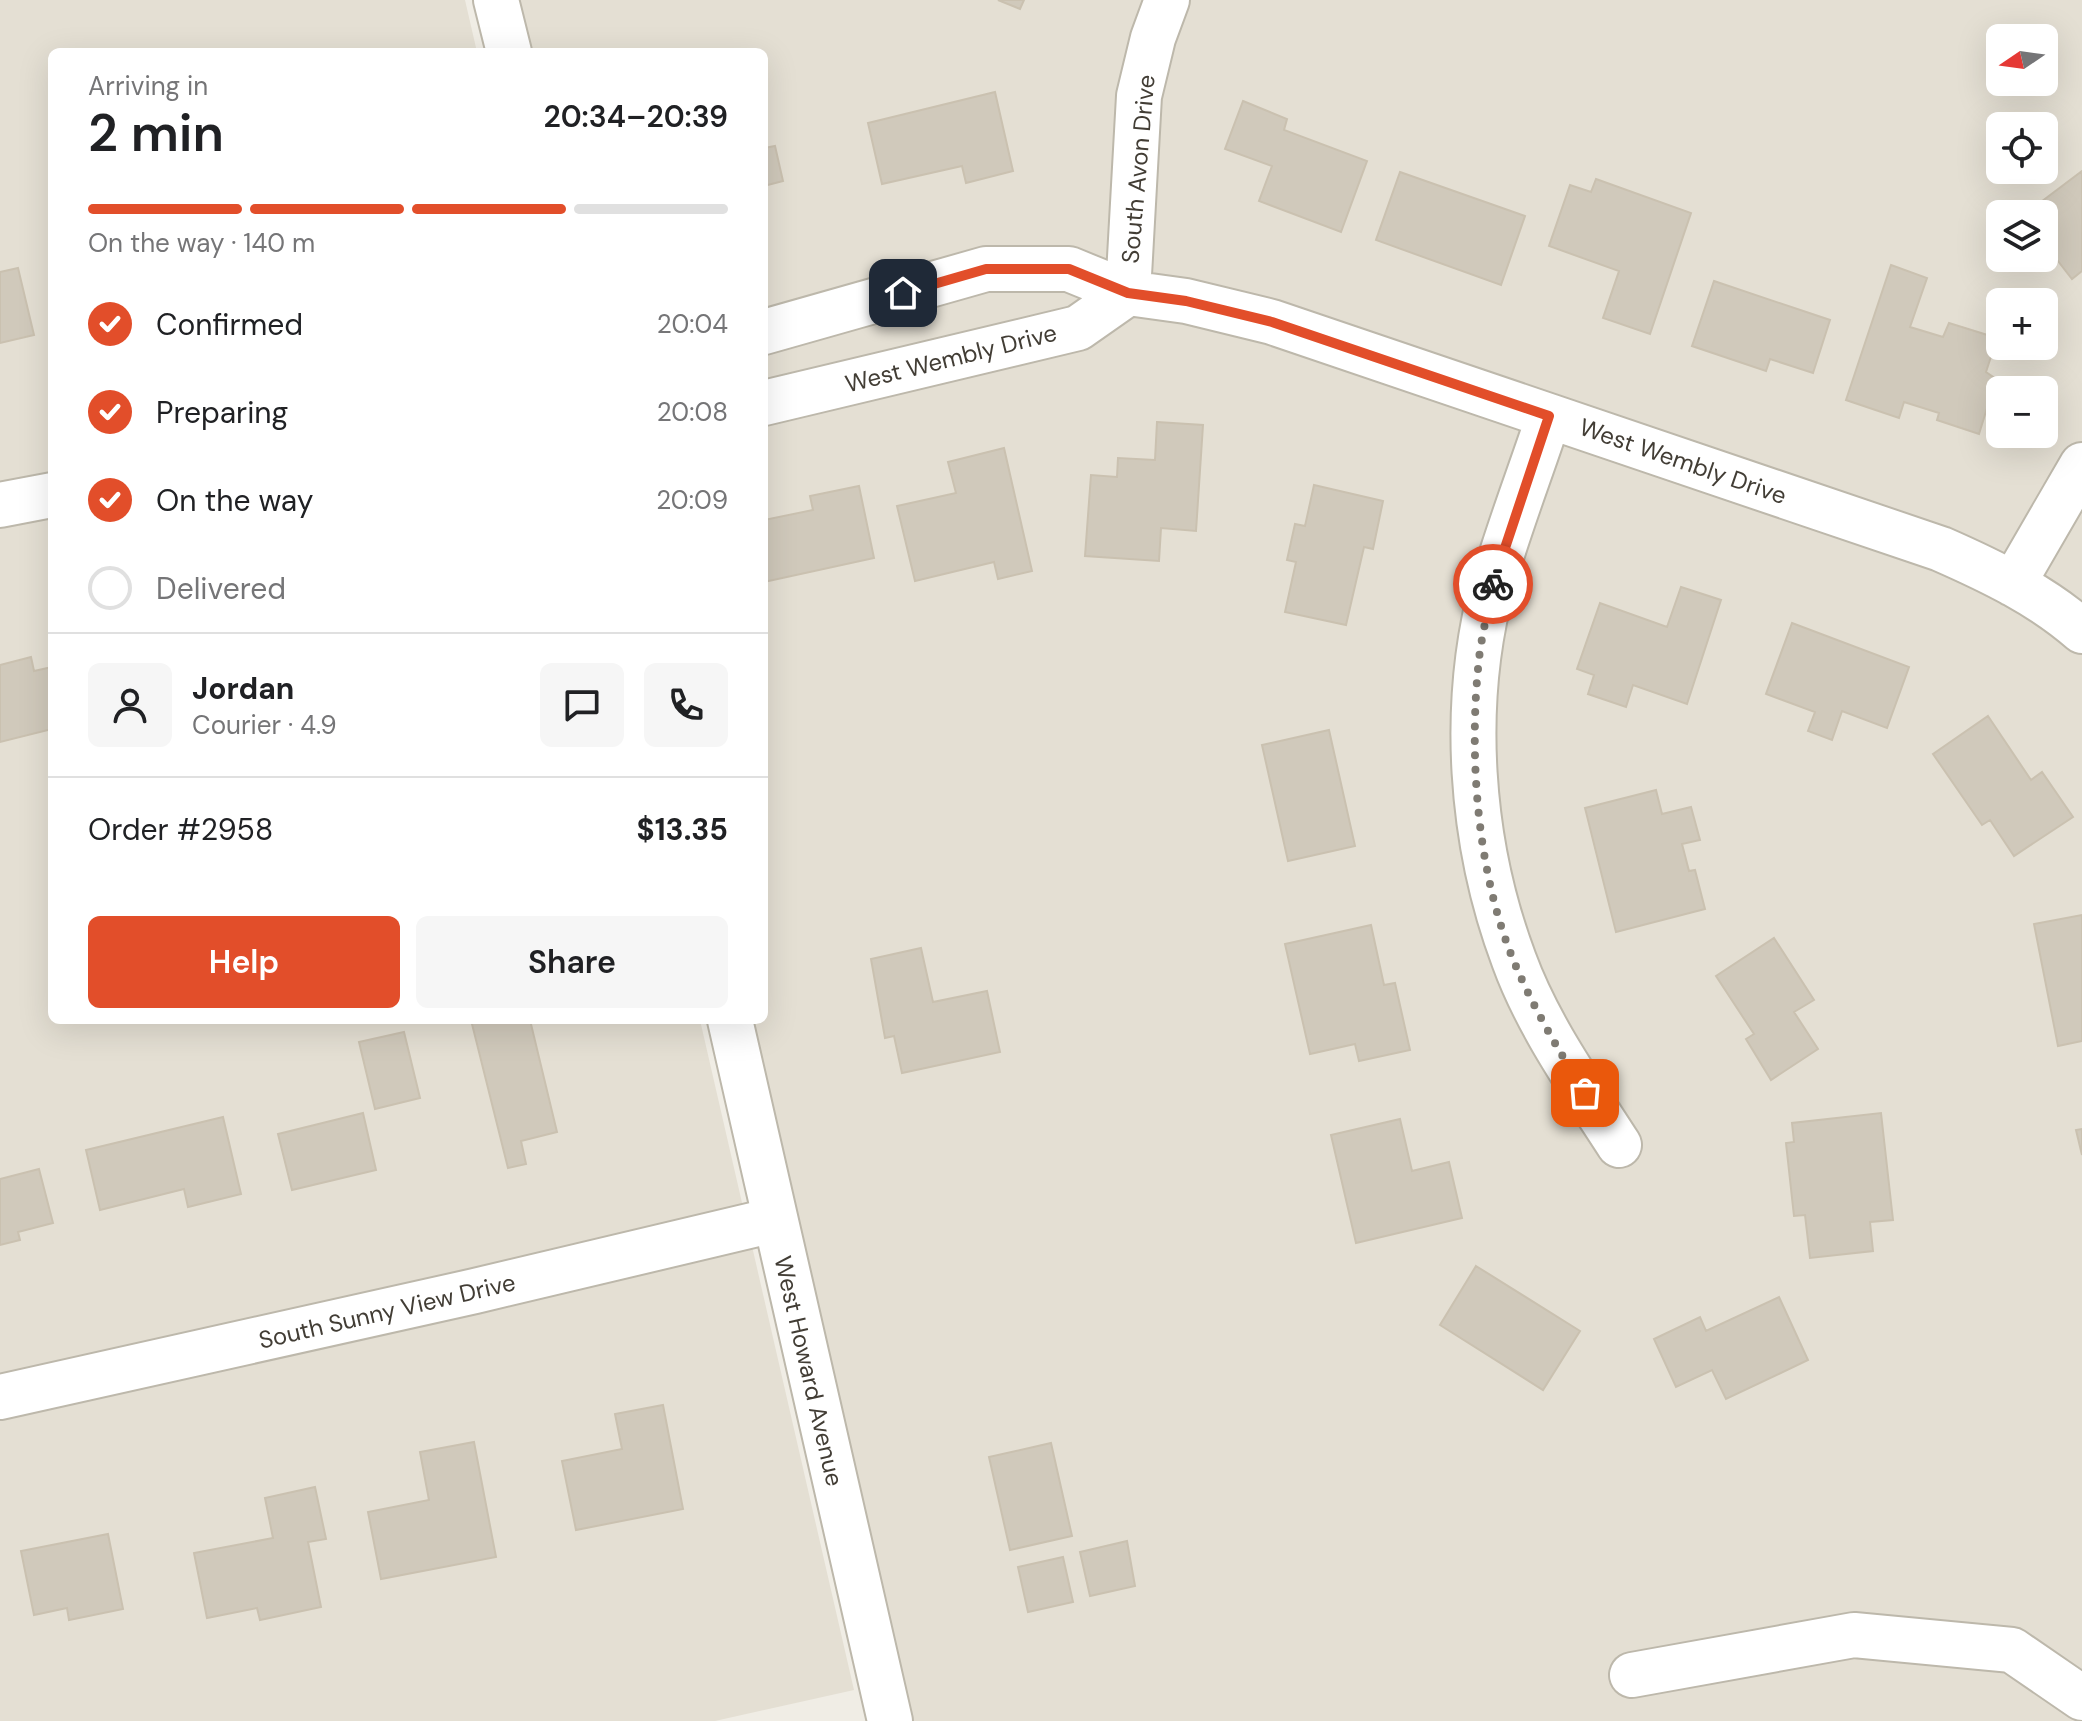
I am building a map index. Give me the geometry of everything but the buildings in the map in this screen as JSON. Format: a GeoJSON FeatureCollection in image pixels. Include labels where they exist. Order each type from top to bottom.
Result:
{"type":"FeatureCollection","features":[{"type":"Feature","properties":{"kind":"street"},"geometry":{"type":"LineString","coordinates":[[496,0],[508,48]]}},
{"type":"Feature","properties":{"kind":"street","name":"South Avon Drive"},"geometry":{"type":"LineString","coordinates":[[1128,293],[1139,96],[1153,38],[1167,0]]}},
{"type":"Feature","properties":{"kind":"street","name":"West Wembly Drive"},"geometry":{"type":"LineString","coordinates":[[768,331],[986,269],[1069,269],[1128,293],[1186,301],[1272,322],[1941,549],[2031,593],[2082,631]]}},
{"type":"Feature","properties":{"kind":"street","name":"West Wembly Drive"},"geometry":{"type":"LineString","coordinates":[[768,402],[1078,328],[1128,293]]}},
{"type":"Feature","properties":{"kind":"street"},"geometry":{"type":"LineString","coordinates":[[1549,416],[1493,585],[1478,667],[1474,748],[1479,822],[1491,885],[1514,961],[1541,1019],[1619,1145]]}},
{"type":"Feature","properties":{"kind":"street"},"geometry":{"type":"LineString","coordinates":[[2013,584],[2082,465]]}},
{"type":"Feature","properties":{"kind":"street"},"geometry":{"type":"LineString","coordinates":[[0,505],[48,496]]}},
{"type":"Feature","properties":{"kind":"street","name":"West Howard Avenue"},"geometry":{"type":"LineString","coordinates":[[731,1024],[890,1721]]}},
{"type":"Feature","properties":{"kind":"street","name":"South Sunny View Drive"},"geometry":{"type":"LineString","coordinates":[[0,1397],[475,1291],[774,1220]]}},
{"type":"Feature","properties":{"kind":"street"},"geometry":{"type":"LineString","coordinates":[[1632,1675],[1854,1635],[2012,1650],[2082,1698]]}},
{"type":"Feature","properties":{"kind":"shaded area"},"geometry":{"type":"Polygon","coordinates":[[[0,0],[465,0],[476,48],[48,48],[48,1024],[701,1024],[854,1690],[715,1721],[0,1721],[0,0]]]}},
{"type":"Feature","properties":{"kind":"shaded area"},"geometry":{"type":"Polygon","coordinates":[[[512,0],[2082,0],[2082,1721],[906,1721],[749,1024],[768,1024],[768,48],[523,48],[512,0]]]}},
{"type":"Feature","properties":{"kind":"way so far"},"geometry":{"type":"LineString","coordinates":[[1493,584],[1478,667],[1474,748],[1479,822],[1491,885],[1514,961],[1541,1019],[1585,1093]]}},
{"type":"Feature","properties":{"kind":"route"},"geometry":{"type":"LineString","coordinates":[[903,293],[986,269],[1069,269],[1128,293],[1186,301],[1272,322],[1549,416],[1493,584]]}}]}
